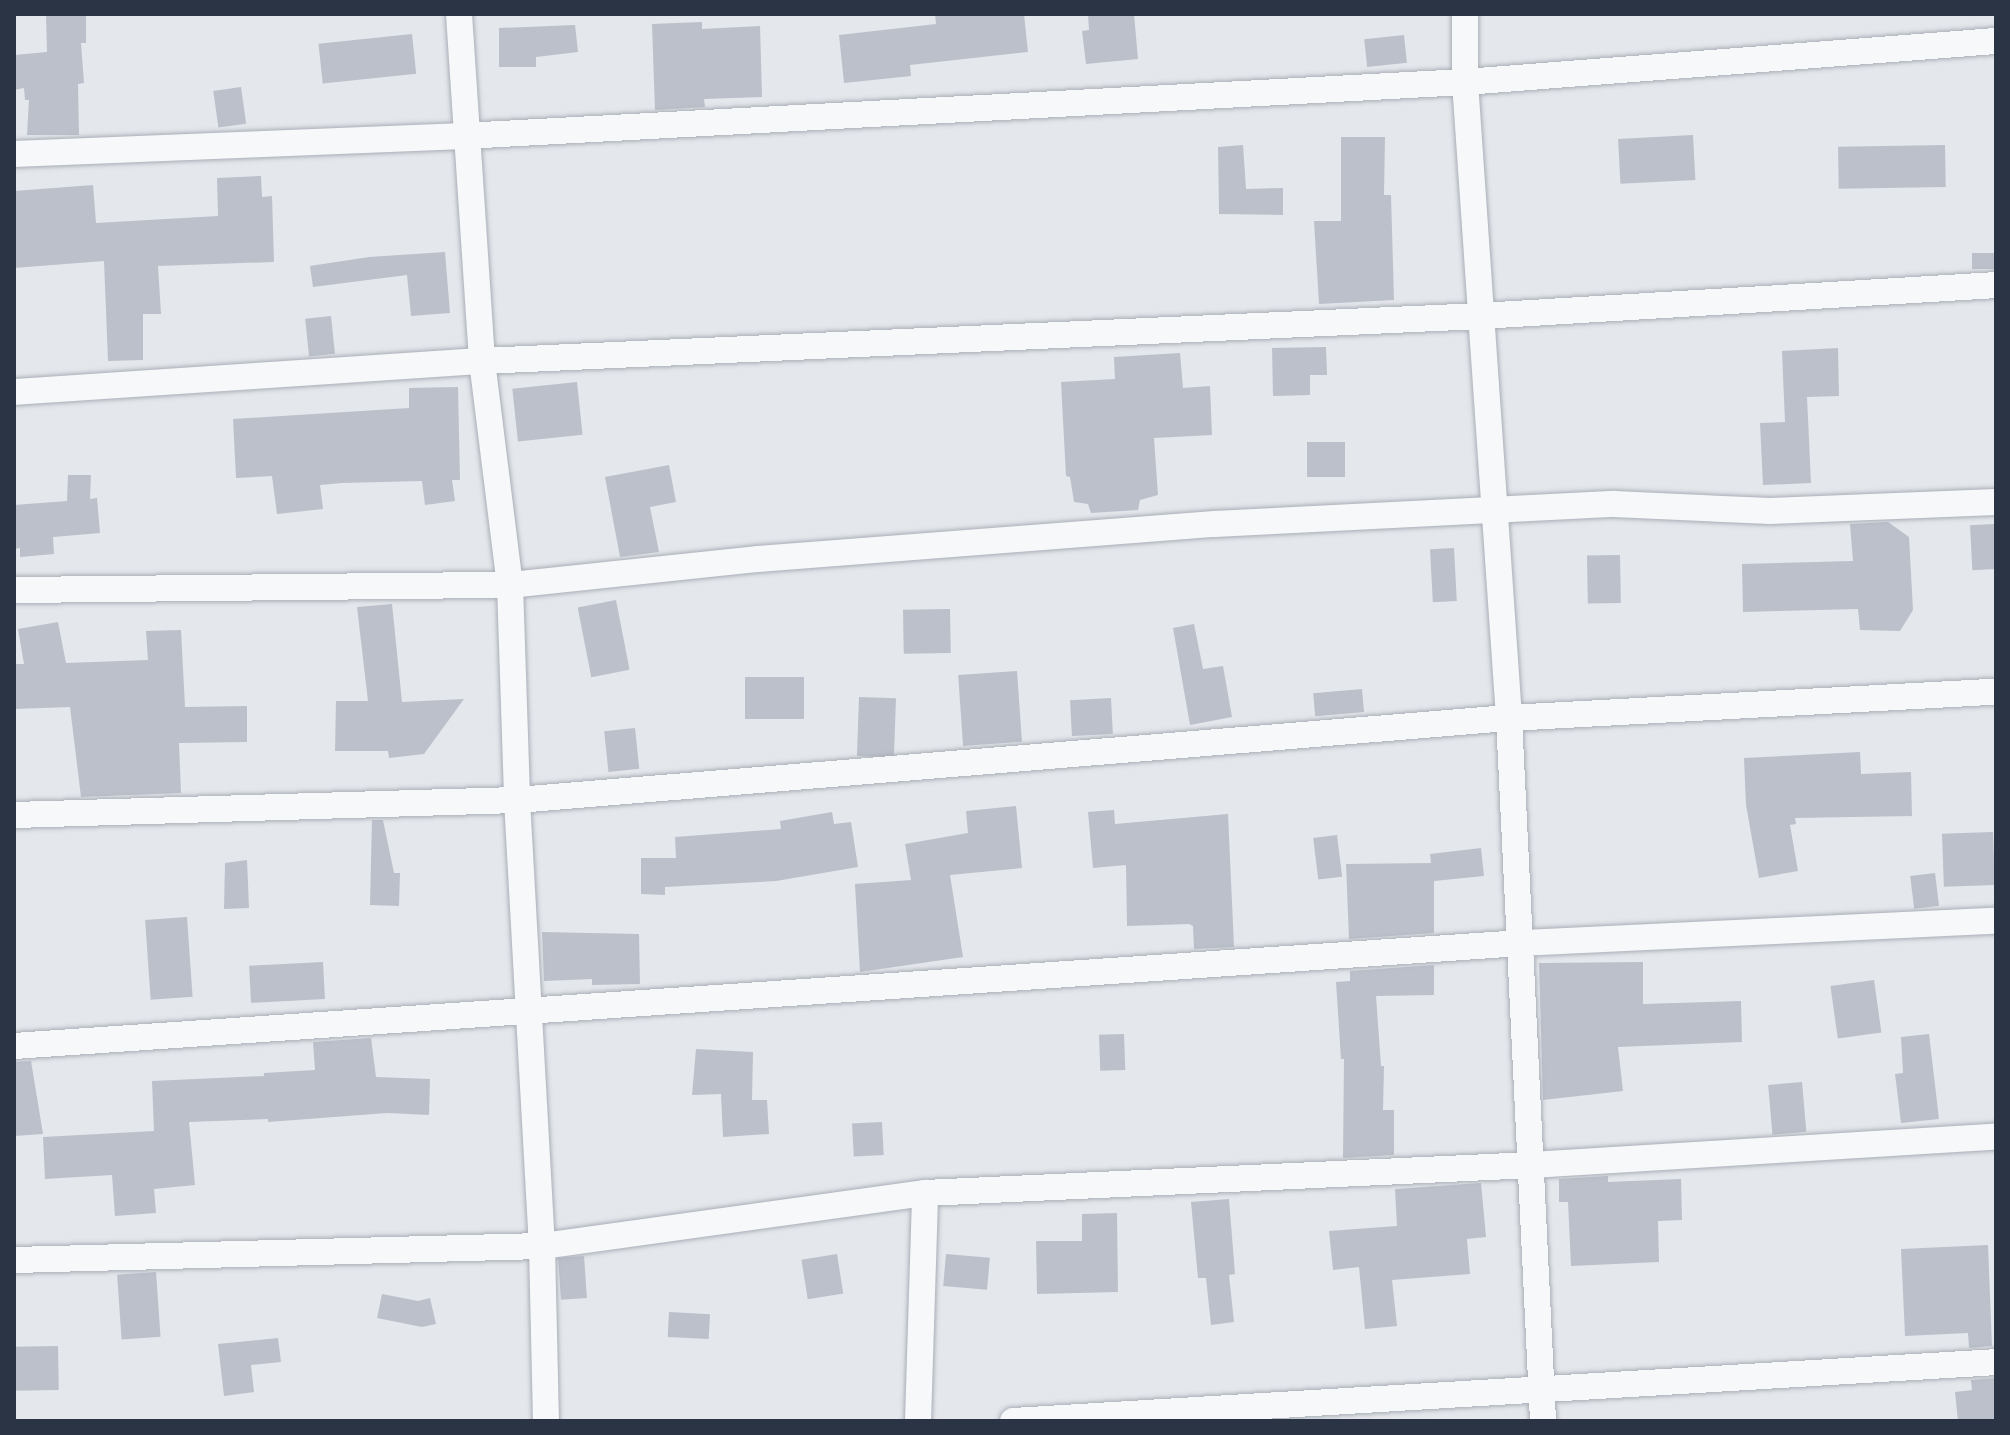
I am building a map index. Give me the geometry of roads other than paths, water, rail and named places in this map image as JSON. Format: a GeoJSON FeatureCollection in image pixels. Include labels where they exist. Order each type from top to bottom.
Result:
{"type":"FeatureCollection","features":[{"type":"Feature","properties":{"kind":"street"},"geometry":{"type":"LineString","coordinates":[[459,14],[464,136],[482,361],[510,585],[517,800],[542,1246],[546,1421]]}},
{"type":"Feature","properties":{"kind":"street"},"geometry":{"type":"LineString","coordinates":[[1465,14],[1465,82],[1509,718],[1543,1421]]}},
{"type":"Feature","properties":{"kind":"street"},"geometry":{"type":"LineString","coordinates":[[14,154],[464,136],[1465,82],[1996,41]]}},
{"type":"Feature","properties":{"kind":"street"},"geometry":{"type":"LineString","coordinates":[[14,392],[482,361],[1481,316],[1996,285]]}},
{"type":"Feature","properties":{"kind":"street"},"geometry":{"type":"LineString","coordinates":[[14,590],[510,585],[758,559],[1215,524],[1614,504],[1770,511],[1996,502]]}},
{"type":"Feature","properties":{"kind":"street"},"geometry":{"type":"LineString","coordinates":[[14,815],[517,800],[1509,718],[1996,692]]}},
{"type":"Feature","properties":{"kind":"street"},"geometry":{"type":"LineString","coordinates":[[14,1046],[1521,943],[1996,921]]}},
{"type":"Feature","properties":{"kind":"street"},"geometry":{"type":"LineString","coordinates":[[14,1260],[542,1246],[925,1193],[1532,1165],[1996,1137]]}},
{"type":"Feature","properties":{"kind":"street"},"geometry":{"type":"LineString","coordinates":[[918,1421],[925,1193]]}},
{"type":"Feature","properties":{"kind":"street"},"geometry":{"type":"LineString","coordinates":[[1013,1421],[1996,1362]]}}]}
